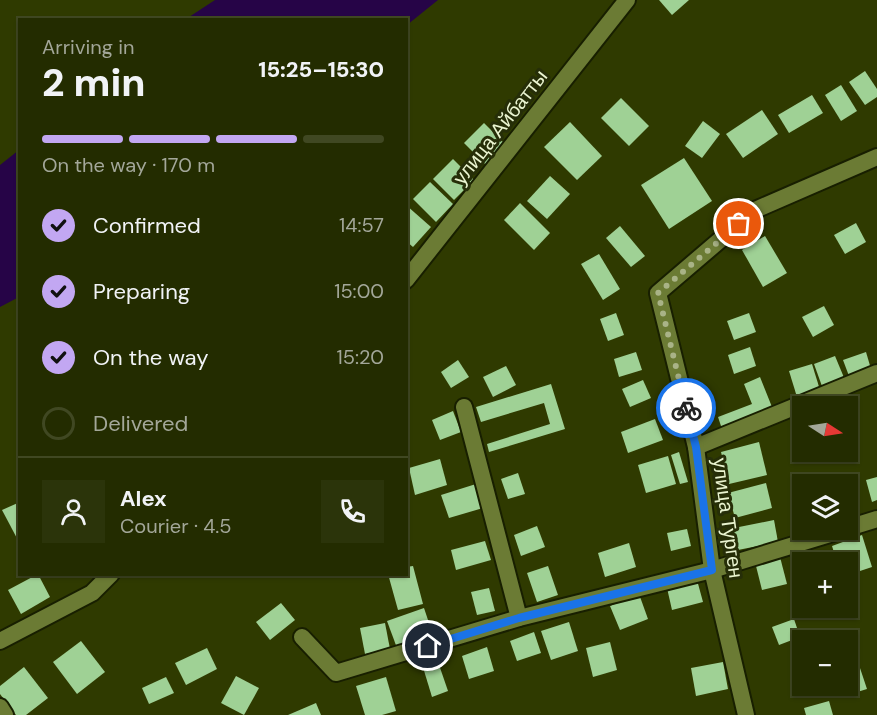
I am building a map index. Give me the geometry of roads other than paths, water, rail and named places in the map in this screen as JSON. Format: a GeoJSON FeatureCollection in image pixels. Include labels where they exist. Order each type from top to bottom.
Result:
{"type":"FeatureCollection","features":[{"type":"Feature","properties":{"kind":"street","name":"улица Айбатты"},"geometry":{"type":"LineString","coordinates":[[408,277],[627,0]]}},
{"type":"Feature","properties":{"kind":"street","name":"улица Турген"},"geometry":{"type":"LineString","coordinates":[[746,715],[712,570],[696,447],[658,293],[755,210],[877,157]]}},
{"type":"Feature","properties":{"kind":"street"},"geometry":{"type":"LineString","coordinates":[[696,447],[877,372]]}},
{"type":"Feature","properties":{"kind":"street"},"geometry":{"type":"LineString","coordinates":[[464,407],[519,618]]}},
{"type":"Feature","properties":{"kind":"street"},"geometry":{"type":"LineString","coordinates":[[858,525],[877,519]]}},
{"type":"Feature","properties":{"kind":"street"},"geometry":{"type":"LineString","coordinates":[[302,637],[336,673],[519,618],[712,570],[810,540]]}},
{"type":"Feature","properties":{"kind":"street"},"geometry":{"type":"LineString","coordinates":[[0,641],[92,593],[109,576]]}},
{"type":"Feature","properties":{"kind":"street"},"geometry":{"type":"LineString","coordinates":[[0,707],[5,715]]}}]}
